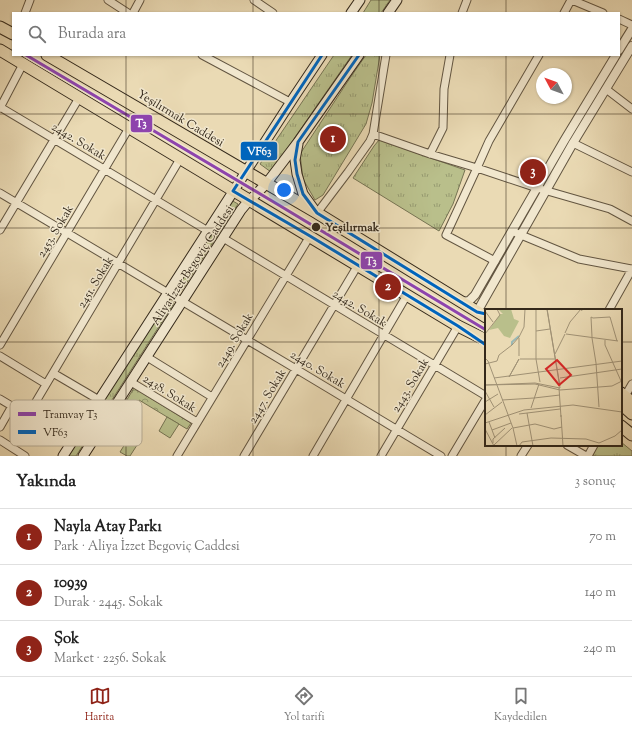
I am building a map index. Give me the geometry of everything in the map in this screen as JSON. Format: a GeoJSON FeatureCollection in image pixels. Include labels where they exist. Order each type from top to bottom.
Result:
{"type":"FeatureCollection","features":[{"type":"Feature","properties":{"kind":"main road"},"geometry":{"type":"LineString","coordinates":[[352,12],[360,0]]}},
{"type":"Feature","properties":{"kind":"main road"},"geometry":{"type":"LineString","coordinates":[[389,12],[397,0]]}},
{"type":"Feature","properties":{"kind":"main road"},"geometry":{"type":"LineString","coordinates":[[0,27],[12,33]]}},
{"type":"Feature","properties":{"kind":"main road"},"geometry":{"type":"LineString","coordinates":[[0,50],[358,265],[458,326],[485,344]]}},
{"type":"Feature","properties":{"kind":"main road","name":"Yeşilırmak Caddesi"},"geometry":{"type":"LineString","coordinates":[[49,56],[317,213],[483,314]]}},
{"type":"Feature","properties":{"kind":"main road","name":"Aliya İzzet Begoviç Caddesi"},"geometry":{"type":"LineString","coordinates":[[99,400],[290,102],[321,56]]}},
{"type":"Feature","properties":{"kind":"main road","name":"Aliya İzzet Begoviç Caddesi"},"geometry":{"type":"LineString","coordinates":[[119,400],[241,210],[266,184],[298,142],[358,56]]}},
{"type":"Feature","properties":{"kind":"main road"},"geometry":{"type":"LineString","coordinates":[[298,142],[295,160],[297,174],[303,194],[317,213]]}},
{"type":"Feature","properties":{"kind":"main road"},"geometry":{"type":"LineString","coordinates":[[458,326],[485,340]]}},
{"type":"Feature","properties":{"kind":"main road"},"geometry":{"type":"LineString","coordinates":[[625,399],[632,414]]}},
{"type":"Feature","properties":{"kind":"main road"},"geometry":{"type":"LineString","coordinates":[[622,427],[632,436]]}},
{"type":"Feature","properties":{"kind":"main road"},"geometry":{"type":"LineString","coordinates":[[622,436],[632,444]]}},
{"type":"Feature","properties":{"kind":"main road","name":"Aliya İzzet Begoviç Caddesi"},"geometry":{"type":"LineString","coordinates":[[63,456],[69,446]]}},
{"type":"Feature","properties":{"kind":"main road","name":"Aliya İzzet Begoviç Caddesi"},"geometry":{"type":"LineString","coordinates":[[83,456],[89,446]]}},
{"type":"Feature","properties":{"kind":"street"},"geometry":{"type":"LineString","coordinates":[[25,12],[30,0]]}},
{"type":"Feature","properties":{"kind":"street"},"geometry":{"type":"LineString","coordinates":[[108,0],[126,12]]}},
{"type":"Feature","properties":{"kind":"street"},"geometry":{"type":"LineString","coordinates":[[134,12],[140,0]]}},
{"type":"Feature","properties":{"kind":"street"},"geometry":{"type":"LineString","coordinates":[[254,0],[272,12]]}},
{"type":"Feature","properties":{"kind":"street"},"geometry":{"type":"LineString","coordinates":[[462,12],[466,0]]}},
{"type":"Feature","properties":{"kind":"street"},"geometry":{"type":"LineString","coordinates":[[565,12],[572,0],[602,12]]}},
{"type":"Feature","properties":{"kind":"street"},"geometry":{"type":"LineString","coordinates":[[620,19],[632,25]]}},
{"type":"Feature","properties":{"kind":"street"},"geometry":{"type":"LineString","coordinates":[[620,48],[632,29]]}},
{"type":"Feature","properties":{"kind":"street"},"geometry":{"type":"LineString","coordinates":[[485,309],[521,235],[545,191],[632,46]]}},
{"type":"Feature","properties":{"kind":"street"},"geometry":{"type":"LineString","coordinates":[[204,56],[290,102]]}},
{"type":"Feature","properties":{"kind":"street"},"geometry":{"type":"LineString","coordinates":[[317,213],[374,134],[386,56]]}},
{"type":"Feature","properties":{"kind":"street"},"geometry":{"type":"LineString","coordinates":[[430,154],[443,128],[444,89],[450,56]]}},
{"type":"Feature","properties":{"kind":"street"},"geometry":{"type":"LineString","coordinates":[[495,261],[446,235],[488,141],[538,56]]}},
{"type":"Feature","properties":{"kind":"street"},"geometry":{"type":"LineString","coordinates":[[461,302],[469,301],[475,295],[564,141],[615,56]]}},
{"type":"Feature","properties":{"kind":"street"},"geometry":{"type":"LineString","coordinates":[[0,108],[23,64]]}},
{"type":"Feature","properties":{"kind":"street"},"geometry":{"type":"LineString","coordinates":[[606,89],[632,109]]}},
{"type":"Feature","properties":{"kind":"street"},"geometry":{"type":"LineString","coordinates":[[0,230],[79,98]]}},
{"type":"Feature","properties":{"kind":"street","name":"2442. Sokak"},"geometry":{"type":"LineString","coordinates":[[0,108],[208,231]]}},
{"type":"Feature","properties":{"kind":"street","name":"2453. Sokak"},"geometry":{"type":"LineString","coordinates":[[0,345],[129,128]]}},
{"type":"Feature","properties":{"kind":"street"},"geometry":{"type":"LineString","coordinates":[[374,134],[430,154],[545,191],[610,209],[632,221]]}},
{"type":"Feature","properties":{"kind":"street"},"geometry":{"type":"LineString","coordinates":[[573,143],[632,172]]}},
{"type":"Feature","properties":{"kind":"street","name":"2451. Sokak"},"geometry":{"type":"LineString","coordinates":[[37,400],[180,159]]}},
{"type":"Feature","properties":{"kind":"street"},"geometry":{"type":"LineString","coordinates":[[0,193],[168,293]]}},
{"type":"Feature","properties":{"kind":"street"},"geometry":{"type":"LineString","coordinates":[[512,230],[579,259],[632,269],[610,309]]}},
{"type":"Feature","properties":{"kind":"street","name":"2449. Sokak"},"geometry":{"type":"LineString","coordinates":[[177,456],[310,236]]}},
{"type":"Feature","properties":{"kind":"street","name":"2442. Sokak"},"geometry":{"type":"LineString","coordinates":[[223,238],[485,395]]}},
{"type":"Feature","properties":{"kind":"street","name":"2447. Sokak"},"geometry":{"type":"LineString","coordinates":[[244,456],[358,265]]}},
{"type":"Feature","properties":{"kind":"street","name":"2440. Sokak"},"geometry":{"type":"LineString","coordinates":[[168,293],[441,456]]}},
{"type":"Feature","properties":{"kind":"street"},"geometry":{"type":"LineString","coordinates":[[314,456],[407,295]]}},
{"type":"Feature","properties":{"kind":"street","name":"2443. Sokak"},"geometry":{"type":"LineString","coordinates":[[381,456],[458,326]]}},
{"type":"Feature","properties":{"kind":"street"},"geometry":{"type":"LineString","coordinates":[[0,356],[46,384]]}},
{"type":"Feature","properties":{"kind":"street"},"geometry":{"type":"LineString","coordinates":[[147,357],[212,398]]}},
{"type":"Feature","properties":{"kind":"street"},"geometry":{"type":"LineString","coordinates":[[52,373],[99,400]]}},
{"type":"Feature","properties":{"kind":"street","name":"2438. Sokak"},"geometry":{"type":"LineString","coordinates":[[131,382],[198,422]]}},
{"type":"Feature","properties":{"kind":"street"},"geometry":{"type":"LineString","coordinates":[[625,399],[632,384]]}},
{"type":"Feature","properties":{"kind":"street"},"geometry":{"type":"LineString","coordinates":[[0,399],[10,405]]}},
{"type":"Feature","properties":{"kind":"street"},"geometry":{"type":"LineString","coordinates":[[452,456],[485,401]]}},
{"type":"Feature","properties":{"kind":"street"},"geometry":{"type":"LineString","coordinates":[[0,427],[10,410]]}},
{"type":"Feature","properties":{"kind":"street"},"geometry":{"type":"LineString","coordinates":[[0,440],[25,456]]}},
{"type":"Feature","properties":{"kind":"street"},"geometry":{"type":"LineString","coordinates":[[521,456],[527,446]]}},
{"type":"Feature","properties":{"kind":"street"},"geometry":{"type":"LineString","coordinates":[[569,446],[587,456],[593,446]]}},
{"type":"Feature","properties":{"kind":"green space"},"geometry":{"type":"Polygon","coordinates":[[[371,0],[390,0],[382,12],[364,12],[371,0]]]}},
{"type":"Feature","properties":{"kind":"green space"},"geometry":{"type":"Polygon","coordinates":[[[333,56],[351,56],[271,172],[260,164],[333,56]]]}},
{"type":"Feature","properties":{"kind":"green space"},"geometry":{"type":"Polygon","coordinates":[[[365,56],[380,56],[372,103],[366,124],[323,195],[315,200],[303,179],[300,154],[365,56]]]}},
{"type":"Feature","properties":{"kind":"green space"},"geometry":{"type":"Polygon","coordinates":[[[379,140],[465,170],[453,204],[439,231],[353,178],[379,140]]]}},
{"type":"Feature","properties":{"kind":"green space"},"geometry":{"type":"Polygon","coordinates":[[[231,200],[238,204],[182,290],[177,287],[231,200]]]}},
{"type":"Feature","properties":{"kind":"green space"},"geometry":{"type":"Polygon","coordinates":[[[168,300],[174,303],[112,400],[104,400],[168,300]]]}},
{"type":"Feature","properties":{"kind":"green space"},"geometry":{"type":"Polygon","coordinates":[[[134,388],[191,423],[187,429],[142,402],[142,400],[127,400],[134,388]]]}},
{"type":"Feature","properties":{"kind":"green space"},"geometry":{"type":"Polygon","coordinates":[[[167,417],[179,424],[170,438],[159,431],[167,417]]]}},
{"type":"Feature","properties":{"kind":"green space"},"geometry":{"type":"Polygon","coordinates":[[[622,443],[632,451],[632,456],[595,456],[591,454],[595,446],[622,446],[622,443]]]}},
{"type":"Feature","properties":{"kind":"green space"},"geometry":{"type":"Polygon","coordinates":[[[74,446],[82,446],[76,456],[68,456],[74,446]]]}},
{"type":"Feature","properties":{"kind":"green space"},"geometry":{"type":"Polygon","coordinates":[[[124,446],[136,446],[130,456],[120,452],[124,446]]]}},
{"type":"Feature","properties":{"kind":"tram line","name":"T3"},"geometry":{"type":"LineString","coordinates":[[28,56],[485,329]]}},
{"type":"Feature","properties":{"kind":"transit line","name":"VF63"},"geometry":{"type":"LineString","coordinates":[[321,56],[233,191],[458,326],[485,344]]}},
{"type":"Feature","properties":{"kind":"transit line","name":"VF63"},"geometry":{"type":"LineString","coordinates":[[358,56],[298,142],[295,160],[297,174],[303,194],[317,213],[477,312],[485,314]]}},
{"type":"Feature","properties":{"kind":"place","name":"Nayla Atay Parkı"},"geometry":{"type":"Point","coordinates":[333,139]}},
{"type":"Feature","properties":{"kind":"place","name":"Şok"},"geometry":{"type":"Point","coordinates":[533,172]}},
{"type":"Feature","properties":{"kind":"place","name":"Yeşilırmak"},"geometry":{"type":"Point","coordinates":[316,227]}},
{"type":"Feature","properties":{"kind":"place","name":"10939"},"geometry":{"type":"Point","coordinates":[388,287]}}]}
